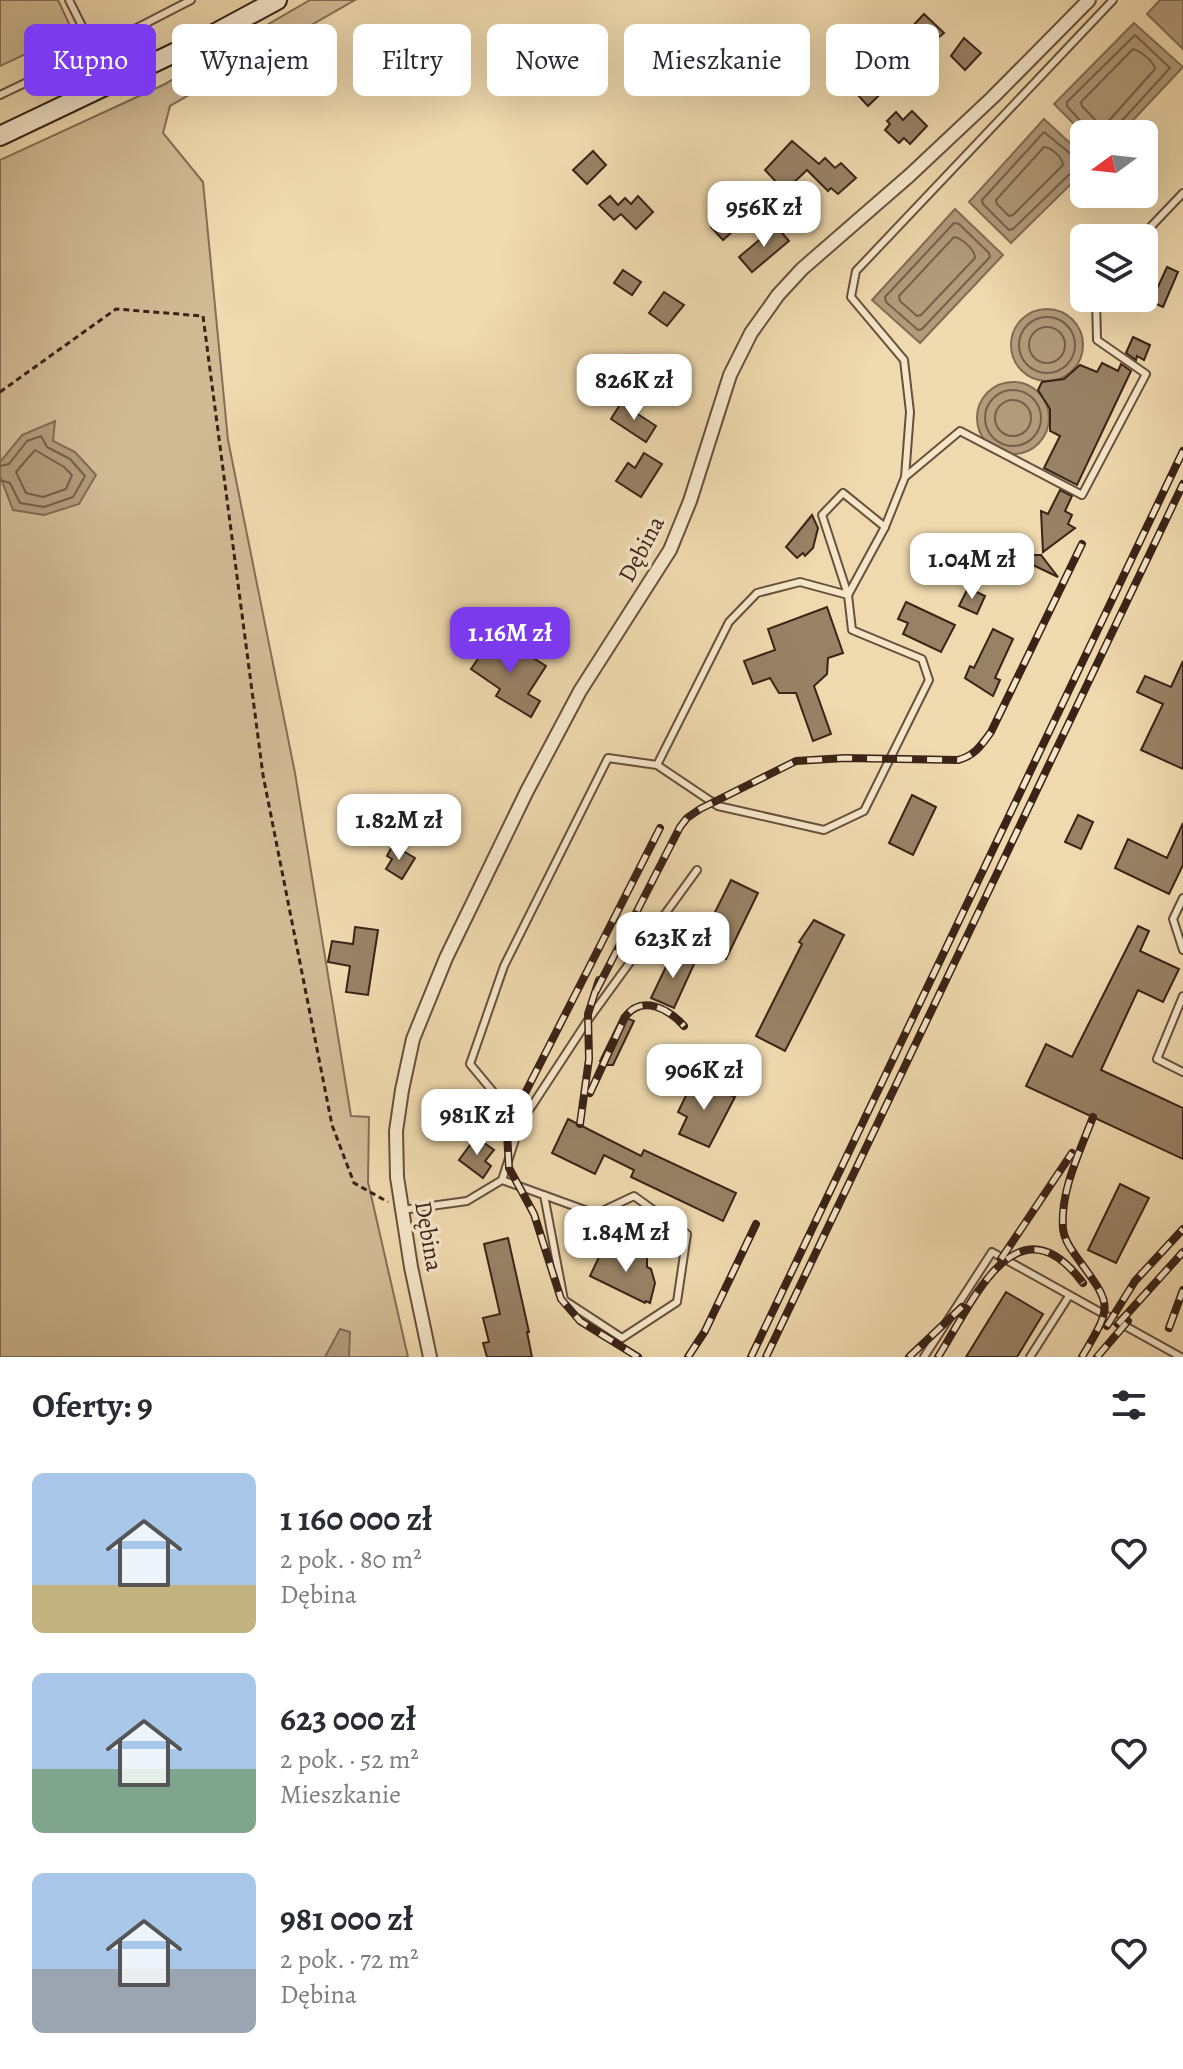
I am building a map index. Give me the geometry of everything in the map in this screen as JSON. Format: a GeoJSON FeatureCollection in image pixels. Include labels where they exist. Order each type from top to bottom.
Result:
{"type":"FeatureCollection","features":[{"type":"Feature","properties":{"kind":"main road"},"geometry":{"type":"LineString","coordinates":[[0,136],[214,34],[277,0]]}},
{"type":"Feature","properties":{"kind":"street","name":"Dębina"},"geometry":{"type":"LineString","coordinates":[[430,1357],[397,1177],[396,1131],[413,1039],[446,958],[527,791],[580,691],[670,550],[690,501],[730,375],[751,333],[778,295],[802,269],[941,146],[1089,0]]}},
{"type":"Feature","properties":{"kind":"lane"},"geometry":{"type":"LineString","coordinates":[[69,0],[81,24]]}},
{"type":"Feature","properties":{"kind":"lane"},"geometry":{"type":"LineString","coordinates":[[144,24],[191,0]]}},
{"type":"Feature","properties":{"kind":"lane"},"geometry":{"type":"LineString","coordinates":[[848,595],[885,527],[905,477],[910,412],[904,360],[851,297],[856,271],[1113,0]]}},
{"type":"Feature","properties":{"kind":"lane"},"geometry":{"type":"LineString","coordinates":[[0,95],[24,84]]}},
{"type":"Feature","properties":{"kind":"lane"},"geometry":{"type":"LineString","coordinates":[[1153,224],[1183,193]]}},
{"type":"Feature","properties":{"kind":"lane"},"geometry":{"type":"LineString","coordinates":[[905,477],[960,431],[1082,495],[1146,374],[1097,340],[1096,312]]}},
{"type":"Feature","properties":{"kind":"lane"},"geometry":{"type":"LineString","coordinates":[[520,1124],[470,1064],[504,966],[608,758],[657,765],[718,806],[824,830],[864,811],[929,680],[922,659],[852,630],[848,595],[822,515],[843,493],[885,527]]}},
{"type":"Feature","properties":{"kind":"lane"},"geometry":{"type":"LineString","coordinates":[[657,765],[729,622],[757,593],[800,582],[848,595]]}},
{"type":"Feature","properties":{"kind":"lane"},"geometry":{"type":"LineString","coordinates":[[402,1210],[467,1201],[502,1180],[520,1124],[588,1020],[697,870]]}},
{"type":"Feature","properties":{"kind":"lane"},"geometry":{"type":"LineString","coordinates":[[1183,898],[1173,919],[1183,950]]}},
{"type":"Feature","properties":{"kind":"lane"},"geometry":{"type":"LineString","coordinates":[[1183,996],[1157,1059],[1183,1072]]}},
{"type":"Feature","properties":{"kind":"lane"},"geometry":{"type":"LineString","coordinates":[[502,1180],[544,1195],[596,1214],[634,1196],[687,1234],[677,1302],[622,1338],[564,1300],[544,1195]]}},
{"type":"Feature","properties":{"kind":"lane"},"geometry":{"type":"LineString","coordinates":[[924,1357],[992,1252],[1181,1357]]}},
{"type":"Feature","properties":{"kind":"lane"},"geometry":{"type":"LineString","coordinates":[[1030,1357],[1069,1296]]}},
{"type":"Feature","properties":{"kind":"path"},"geometry":{"type":"LineString","coordinates":[[0,392],[116,309],[203,316],[263,775],[332,1125],[354,1183],[402,1210]]}},
{"type":"Feature","properties":{"kind":"shaded area"},"geometry":{"type":"Polygon","coordinates":[[[0,0],[58,0],[69,24],[24,24],[24,55],[0,66],[0,0]]]}},
{"type":"Feature","properties":{"kind":"shaded area"},"geometry":{"type":"Polygon","coordinates":[[[310,0],[355,0],[313,24],[268,24],[310,0]]]}},
{"type":"Feature","properties":{"kind":"shaded area"},"geometry":{"type":"Polygon","coordinates":[[[172,80],[172,96],[187,96],[170,106],[163,133],[203,182],[228,440],[295,773],[351,1116],[369,1117],[368,1182],[408,1357],[0,1357],[0,160],[139,96],[156,96],[156,88],[172,80]]]}},
{"type":"Feature","properties":{"kind":"water"},"geometry":{"type":"Polygon","coordinates":[[[1160,0],[1183,0],[1183,49],[1147,14],[1160,0]]]}},
{"type":"Feature","properties":{"kind":"water"},"geometry":{"type":"Polygon","coordinates":[[[1134,23],[1183,67],[1133,120],[1070,120],[1054,104],[1134,23]]]}},
{"type":"Feature","properties":{"kind":"water"},"geometry":{"type":"Polygon","coordinates":[[[1044,119],[1070,143],[1070,185],[1011,243],[969,202],[1044,119]]]}},
{"type":"Feature","properties":{"kind":"water"},"geometry":{"type":"Polygon","coordinates":[[[955,209],[1003,255],[920,343],[872,300],[955,209]]]}},
{"type":"Feature","properties":{"kind":"water"},"geometry":{"type":"Polygon","coordinates":[[[1047,309],[1067,315],[1077,325],[1083,345],[1077,365],[1067,375],[1047,381],[1027,375],[1017,365],[1011,345],[1017,325],[1027,315],[1047,309]]]}},
{"type":"Feature","properties":{"kind":"water"},"geometry":{"type":"Polygon","coordinates":[[[1013,382],[1033,388],[1043,398],[1049,418],[1043,438],[1033,448],[1013,454],[993,448],[983,438],[977,418],[983,398],[993,388],[1013,382]]]}},
{"type":"Feature","properties":{"kind":"water"},"geometry":{"type":"Polygon","coordinates":[[[55,421],[53,441],[75,452],[96,475],[79,504],[44,515],[13,510],[0,476],[0,462],[22,435],[55,421]]]}},
{"type":"Feature","properties":{"kind":"water"},"geometry":{"type":"Polygon","coordinates":[[[340,1329],[350,1332],[349,1357],[325,1357],[340,1329]]]}},
{"type":"Feature","properties":{"kind":"building"},"geometry":{"type":"Polygon","coordinates":[[[924,14],[935,24],[915,24],[924,14]]]}},
{"type":"Feature","properties":{"kind":"building"},"geometry":{"type":"Polygon","coordinates":[[[964,38],[981,53],[965,70],[951,56],[964,38]]]}},
{"type":"Feature","properties":{"kind":"building"},"geometry":{"type":"Polygon","coordinates":[[[859,96],[878,96],[868,106],[859,96]]]}},
{"type":"Feature","properties":{"kind":"building"},"geometry":{"type":"Polygon","coordinates":[[[912,111],[927,126],[910,144],[904,138],[899,143],[885,130],[890,124],[887,121],[896,112],[903,120],[912,111]]]}},
{"type":"Feature","properties":{"kind":"building"},"geometry":{"type":"Polygon","coordinates":[[[792,141],[819,164],[825,158],[835,168],[841,163],[856,178],[838,194],[831,188],[828,191],[807,170],[789,187],[784,182],[780,186],[765,170],[792,141]]]}},
{"type":"Feature","properties":{"kind":"building"},"geometry":{"type":"Polygon","coordinates":[[[593,151],[606,165],[587,184],[573,170],[593,151]]]}},
{"type":"Feature","properties":{"kind":"building"},"geometry":{"type":"Polygon","coordinates":[[[610,196],[618,205],[625,198],[631,204],[638,196],[653,212],[636,229],[621,214],[614,220],[599,205],[610,196]]]}},
{"type":"Feature","properties":{"kind":"building"},"geometry":{"type":"Polygon","coordinates":[[[737,203],[749,217],[723,240],[711,227],[737,203]]]}},
{"type":"Feature","properties":{"kind":"building"},"geometry":{"type":"Polygon","coordinates":[[[776,226],[789,241],[752,272],[739,257],[776,226]]]}},
{"type":"Feature","properties":{"kind":"building"},"geometry":{"type":"Polygon","coordinates":[[[1167,267],[1178,272],[1163,307],[1158,305],[1158,287],[1167,267]]]}},
{"type":"Feature","properties":{"kind":"building"},"geometry":{"type":"Polygon","coordinates":[[[623,270],[641,282],[632,295],[614,283],[623,270]]]}},
{"type":"Feature","properties":{"kind":"building"},"geometry":{"type":"Polygon","coordinates":[[[664,292],[684,305],[667,326],[649,313],[664,292]]]}},
{"type":"Feature","properties":{"kind":"building"},"geometry":{"type":"Polygon","coordinates":[[[1133,337],[1150,345],[1144,360],[1137,356],[1136,360],[1126,353],[1133,337]]]}},
{"type":"Feature","properties":{"kind":"building"},"geometry":{"type":"Polygon","coordinates":[[[1102,363],[1118,371],[1121,364],[1131,371],[1077,485],[1044,468],[1060,436],[1050,431],[1050,409],[1038,390],[1042,382],[1064,379],[1080,365],[1097,372],[1102,363]]]}},
{"type":"Feature","properties":{"kind":"building"},"geometry":{"type":"Polygon","coordinates":[[[621,403],[656,426],[646,442],[611,419],[621,403]]]}},
{"type":"Feature","properties":{"kind":"building"},"geometry":{"type":"Polygon","coordinates":[[[644,453],[662,464],[641,497],[616,481],[628,463],[635,468],[644,453]]]}},
{"type":"Feature","properties":{"kind":"building"},"geometry":{"type":"Polygon","coordinates":[[[1060,490],[1072,496],[1065,511],[1072,515],[1068,524],[1075,528],[1043,552],[1041,511],[1048,514],[1060,490]]]}},
{"type":"Feature","properties":{"kind":"building"},"geometry":{"type":"Polygon","coordinates":[[[812,515],[818,528],[813,548],[805,556],[803,553],[797,558],[786,547],[812,515]]]}},
{"type":"Feature","properties":{"kind":"building"},"geometry":{"type":"Polygon","coordinates":[[[1012,555],[1041,555],[1058,577],[1012,555]]]}},
{"type":"Feature","properties":{"kind":"building"},"geometry":{"type":"Polygon","coordinates":[[[968,588],[985,596],[977,614],[959,606],[968,588]]]}},
{"type":"Feature","properties":{"kind":"building"},"geometry":{"type":"Polygon","coordinates":[[[906,602],[955,625],[941,652],[903,634],[908,623],[898,619],[906,602]]]}},
{"type":"Feature","properties":{"kind":"building"},"geometry":{"type":"Polygon","coordinates":[[[827,607],[843,653],[828,658],[827,674],[814,686],[831,734],[813,741],[796,693],[779,693],[770,678],[753,684],[744,661],[775,650],[768,629],[827,607]]]}},
{"type":"Feature","properties":{"kind":"building"},"geometry":{"type":"Polygon","coordinates":[[[993,629],[1013,639],[995,678],[1000,680],[993,696],[965,678],[970,666],[974,668],[993,629]]]}},
{"type":"Feature","properties":{"kind":"building"},"geometry":{"type":"Polygon","coordinates":[[[493,637],[525,658],[527,654],[546,666],[528,694],[540,701],[531,717],[496,696],[500,689],[471,669],[493,637]]]}},
{"type":"Feature","properties":{"kind":"building"},"geometry":{"type":"Polygon","coordinates":[[[1183,661],[1183,769],[1141,750],[1163,704],[1137,692],[1145,676],[1171,687],[1183,661]]]}},
{"type":"Feature","properties":{"kind":"building"},"geometry":{"type":"Polygon","coordinates":[[[912,795],[936,807],[913,855],[889,843],[912,795]]]}},
{"type":"Feature","properties":{"kind":"building"},"geometry":{"type":"Polygon","coordinates":[[[356,810],[370,818],[356,844],[341,835],[356,810]]]}},
{"type":"Feature","properties":{"kind":"building"},"geometry":{"type":"Polygon","coordinates":[[[1078,815],[1093,822],[1081,849],[1065,842],[1078,815]]]}},
{"type":"Feature","properties":{"kind":"building"},"geometry":{"type":"Polygon","coordinates":[[[1183,823],[1183,865],[1169,894],[1115,868],[1128,839],[1167,858],[1183,823]]]}},
{"type":"Feature","properties":{"kind":"building"},"geometry":{"type":"Polygon","coordinates":[[[393,845],[415,858],[402,879],[386,869],[392,859],[387,856],[393,845]]]}},
{"type":"Feature","properties":{"kind":"building"},"geometry":{"type":"Polygon","coordinates":[[[731,880],[758,893],[726,959],[698,946],[731,880]]]}},
{"type":"Feature","properties":{"kind":"building"},"geometry":{"type":"Polygon","coordinates":[[[814,920],[844,935],[785,1051],[756,1036],[802,944],[799,942],[814,920]]]}},
{"type":"Feature","properties":{"kind":"building"},"geometry":{"type":"Polygon","coordinates":[[[1138,926],[1149,931],[1140,951],[1179,969],[1163,1002],[1138,990],[1101,1070],[1183,1108],[1183,1159],[1026,1086],[1046,1044],[1072,1057],[1138,926]]]}},
{"type":"Feature","properties":{"kind":"building"},"geometry":{"type":"Polygon","coordinates":[[[355,927],[378,930],[368,995],[346,992],[350,966],[328,962],[332,941],[353,944],[355,927]]]}},
{"type":"Feature","properties":{"kind":"building"},"geometry":{"type":"Polygon","coordinates":[[[673,952],[695,962],[674,1008],[651,998],[673,952]]]}},
{"type":"Feature","properties":{"kind":"building"},"geometry":{"type":"Polygon","coordinates":[[[622,1016],[634,1021],[613,1065],[607,1065],[600,1061],[622,1016]]]}},
{"type":"Feature","properties":{"kind":"building"},"geometry":{"type":"Polygon","coordinates":[[[694,1079],[735,1097],[709,1147],[679,1134],[687,1117],[678,1112],[694,1079]]]}},
{"type":"Feature","properties":{"kind":"building"},"geometry":{"type":"Polygon","coordinates":[[[568,1119],[641,1156],[644,1150],[736,1193],[723,1221],[631,1177],[634,1170],[604,1155],[595,1174],[552,1153],[568,1119]]]}},
{"type":"Feature","properties":{"kind":"building"},"geometry":{"type":"Polygon","coordinates":[[[476,1137],[494,1150],[485,1161],[491,1166],[483,1178],[459,1160],[476,1137]]]}},
{"type":"Feature","properties":{"kind":"building"},"geometry":{"type":"Polygon","coordinates":[[[1120,1184],[1149,1198],[1116,1263],[1088,1250],[1120,1184]]]}},
{"type":"Feature","properties":{"kind":"building"},"geometry":{"type":"Polygon","coordinates":[[[508,1238],[532,1357],[487,1357],[483,1343],[489,1342],[483,1318],[500,1314],[484,1244],[508,1238]]]}},
{"type":"Feature","properties":{"kind":"building"},"geometry":{"type":"Polygon","coordinates":[[[626,1245],[634,1253],[647,1254],[647,1267],[651,1269],[655,1283],[650,1303],[590,1276],[599,1257],[617,1253],[626,1245]]]}},
{"type":"Feature","properties":{"kind":"building"},"geometry":{"type":"Polygon","coordinates":[[[1006,1292],[1043,1314],[1017,1357],[966,1357],[1006,1292]]]}},
{"type":"Feature","properties":{"kind":"railway"},"geometry":{"type":"LineString","coordinates":[[751,1357],[1183,451]]}},
{"type":"Feature","properties":{"kind":"railway"},"geometry":{"type":"LineString","coordinates":[[766,1357],[1183,484]]}},
{"type":"Feature","properties":{"kind":"railway"},"geometry":{"type":"LineString","coordinates":[[596,991],[680,827],[700,809],[796,761],[845,758],[958,760],[977,750],[991,732],[1082,544]]}},
{"type":"Feature","properties":{"kind":"railway"},"geometry":{"type":"LineString","coordinates":[[638,1357],[580,1321],[561,1299],[534,1214],[509,1168],[507,1133],[660,828]]}},
{"type":"Feature","properties":{"kind":"railway"},"geometry":{"type":"LineString","coordinates":[[580,1124],[589,1059],[588,1014],[599,980]]}},
{"type":"Feature","properties":{"kind":"railway"},"geometry":{"type":"LineString","coordinates":[[590,1093],[625,1017],[632,1010],[639,1006],[655,1006],[671,1014],[684,1026]]}},
{"type":"Feature","properties":{"kind":"railway"},"geometry":{"type":"LineString","coordinates":[[479,1139],[514,1102]]}},
{"type":"Feature","properties":{"kind":"railway"},"geometry":{"type":"LineString","coordinates":[[1082,1357],[1100,1325],[1104,1305],[1097,1285],[1066,1240],[1063,1215],[1072,1172],[1093,1117]]}},
{"type":"Feature","properties":{"kind":"railway"},"geometry":{"type":"LineString","coordinates":[[1001,1259],[1072,1153]]}},
{"type":"Feature","properties":{"kind":"railway"},"geometry":{"type":"LineString","coordinates":[[688,1357],[705,1331],[756,1224]]}},
{"type":"Feature","properties":{"kind":"railway"},"geometry":{"type":"LineString","coordinates":[[1107,1326],[1135,1281],[1183,1229]]}},
{"type":"Feature","properties":{"kind":"railway"},"geometry":{"type":"LineString","coordinates":[[938,1357],[981,1287],[998,1267],[1017,1253],[1037,1250],[1059,1258],[1083,1283]]}},
{"type":"Feature","properties":{"kind":"railway"},"geometry":{"type":"LineString","coordinates":[[1118,1324],[1183,1252]]}},
{"type":"Feature","properties":{"kind":"railway"},"geometry":{"type":"LineString","coordinates":[[1169,1328],[1183,1290]]}},
{"type":"Feature","properties":{"kind":"railway"},"geometry":{"type":"LineString","coordinates":[[909,1357],[962,1307]]}},
{"type":"Feature","properties":{"kind":"railway"},"geometry":{"type":"LineString","coordinates":[[1097,1357],[1128,1321]]}}]}
